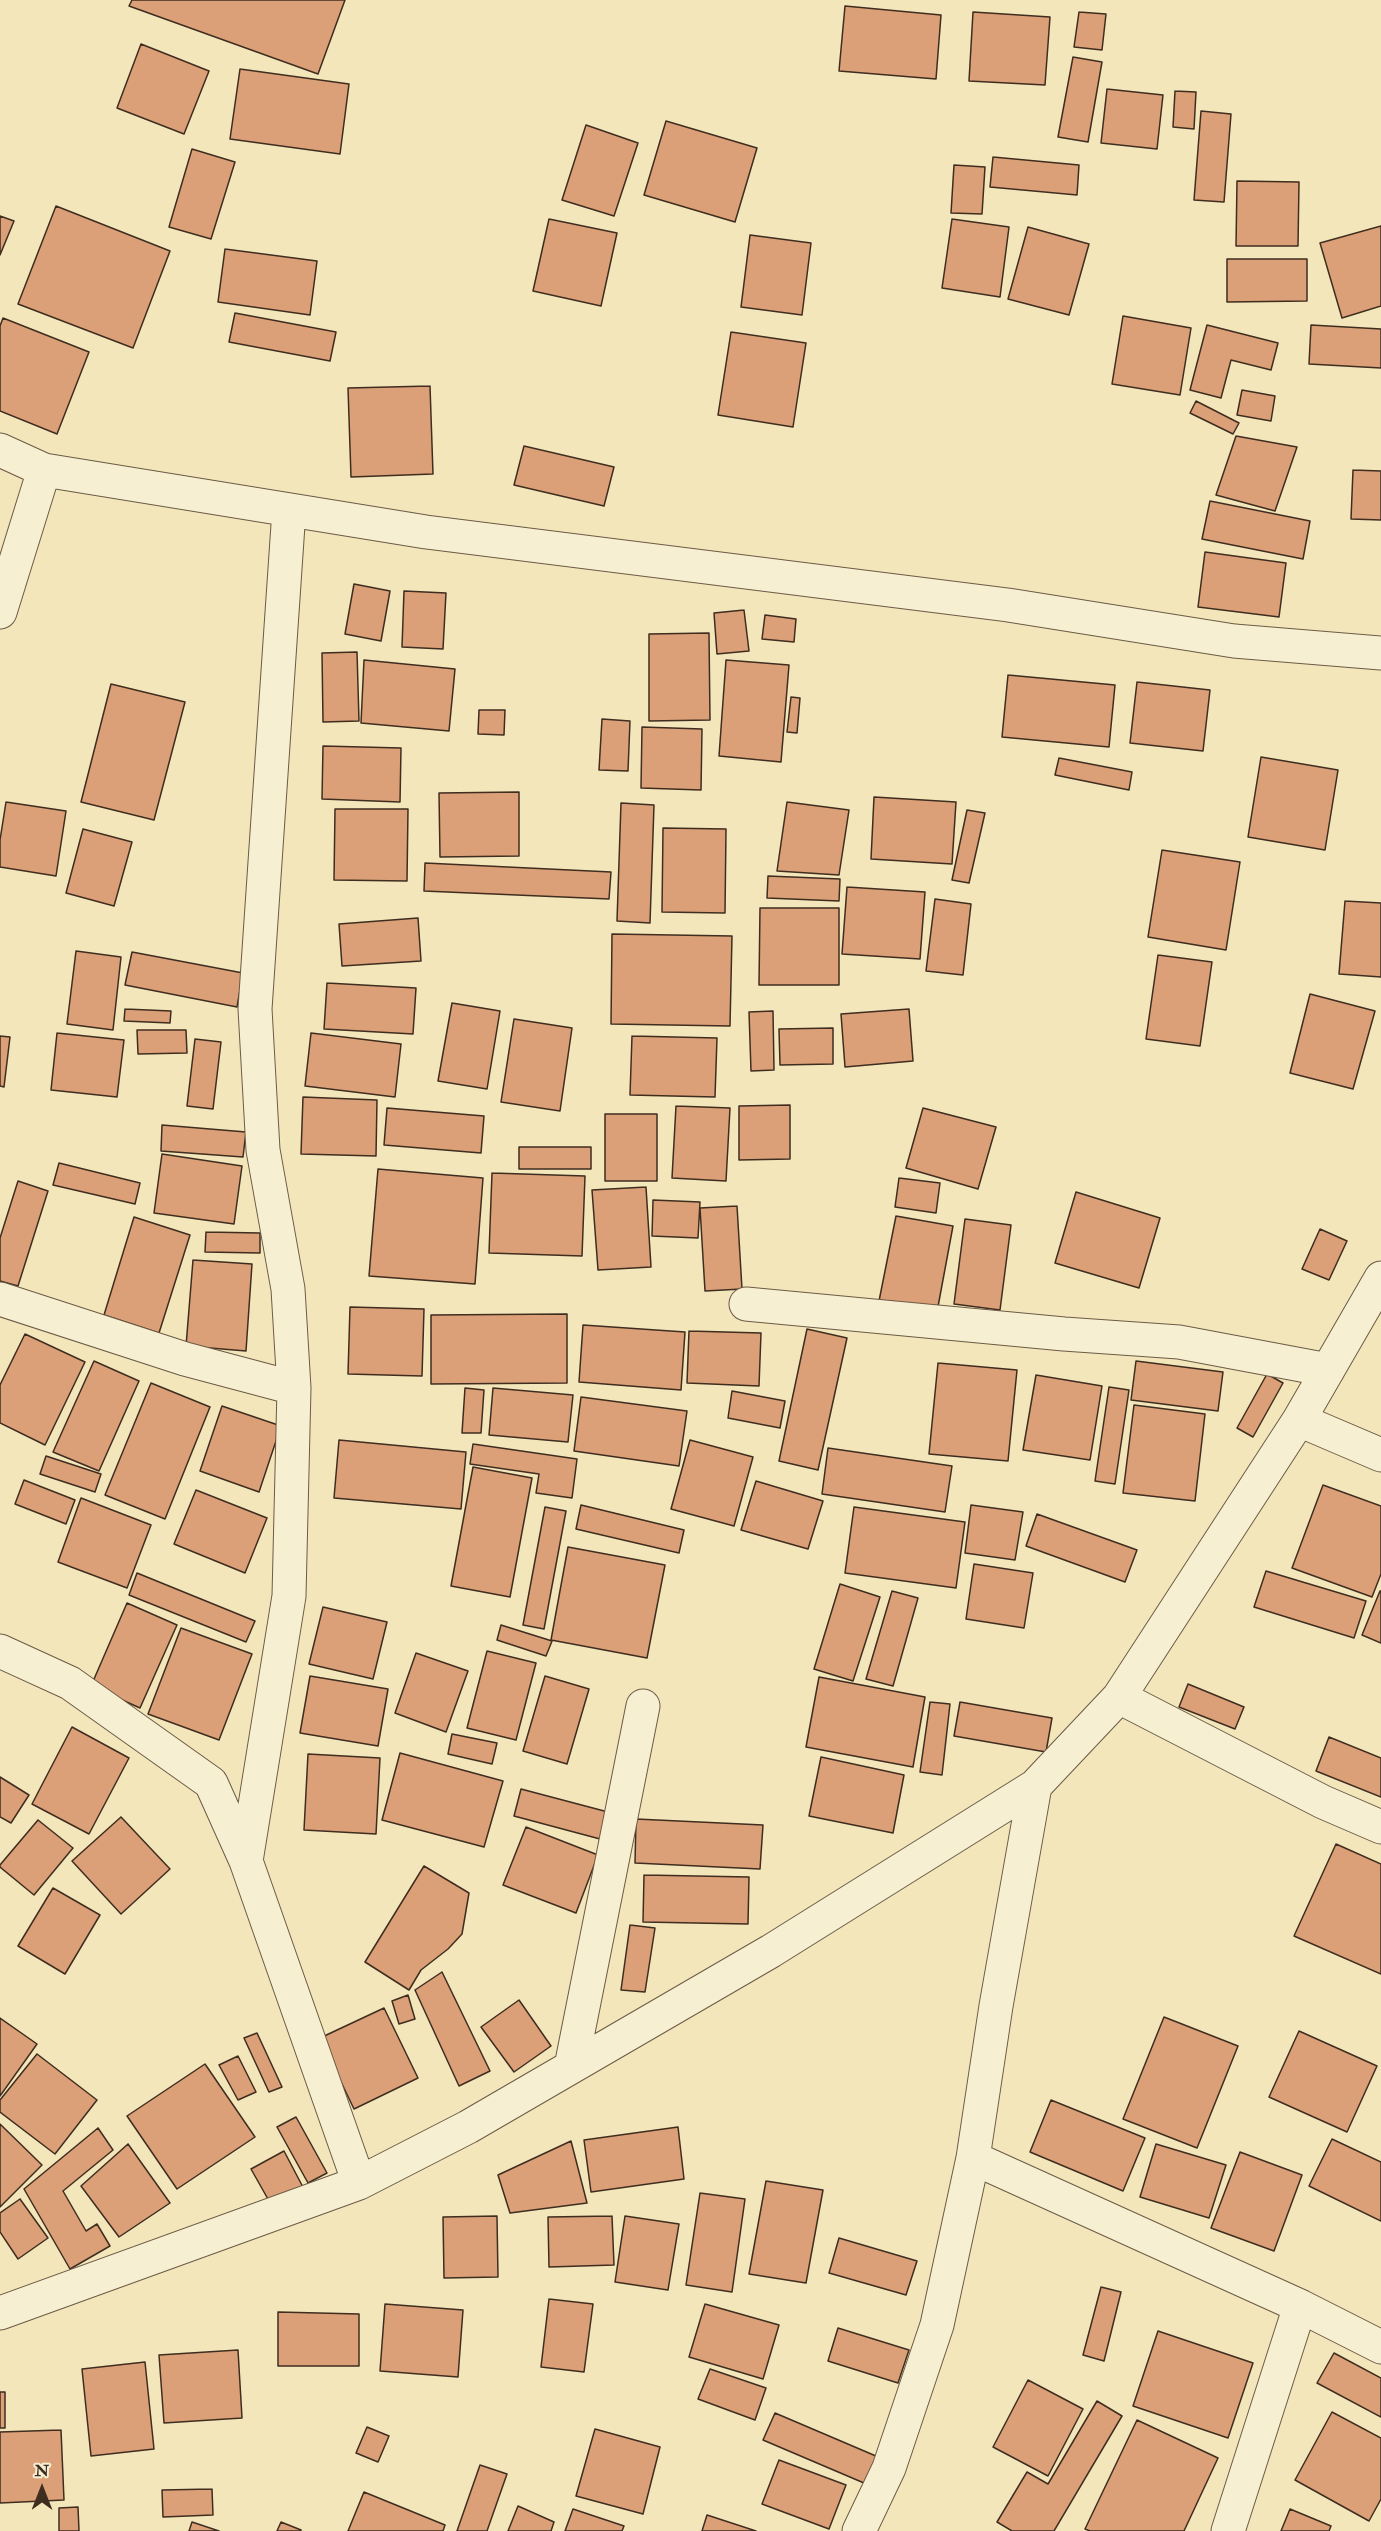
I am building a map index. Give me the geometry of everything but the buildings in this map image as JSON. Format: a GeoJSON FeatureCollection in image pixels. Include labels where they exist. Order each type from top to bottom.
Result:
{"type":"FeatureCollection","features":[{"type":"Feature","properties":{"kind":"street"},"geometry":{"type":"LineString","coordinates":[[0,450],[44,470],[426,532],[1008,605],[1234,640],[1381,653]]}},
{"type":"Feature","properties":{"kind":"street"},"geometry":{"type":"LineString","coordinates":[[0,612],[44,470]]}},
{"type":"Feature","properties":{"kind":"street"},"geometry":{"type":"LineString","coordinates":[[246,1861],[289,1596],[294,1388],[288,1289],[263,1150],[255,1009],[289,510]]}},
{"type":"Feature","properties":{"kind":"street"},"geometry":{"type":"LineString","coordinates":[[0,2313],[359,2183],[468,2127],[771,1951],[1035,1785],[1119,1697],[1299,1420],[1381,1278]]}},
{"type":"Feature","properties":{"kind":"street"},"geometry":{"type":"LineString","coordinates":[[0,1299],[185,1359],[294,1388]]}},
{"type":"Feature","properties":{"kind":"street"},"geometry":{"type":"LineString","coordinates":[[746,1304],[1064,1334],[1179,1342],[1328,1370]]}},
{"type":"Feature","properties":{"kind":"street"},"geometry":{"type":"LineString","coordinates":[[1299,1420],[1381,1455]]}},
{"type":"Feature","properties":{"kind":"street"},"geometry":{"type":"LineString","coordinates":[[0,1651],[70,1683],[211,1783],[246,1861],[359,2183]]}},
{"type":"Feature","properties":{"kind":"street"},"geometry":{"type":"LineString","coordinates":[[1119,1697],[1323,1802],[1381,1827]]}},
{"type":"Feature","properties":{"kind":"street"},"geometry":{"type":"LineString","coordinates":[[571,2067],[643,1706]]}},
{"type":"Feature","properties":{"kind":"street"},"geometry":{"type":"LineString","coordinates":[[859,2531],[889,2468],[937,2325],[973,2158],[996,2006],[1035,1785]]}},
{"type":"Feature","properties":{"kind":"street"},"geometry":{"type":"LineString","coordinates":[[973,2158],[1300,2306],[1381,2347]]}},
{"type":"Feature","properties":{"kind":"street"},"geometry":{"type":"LineString","coordinates":[[1228,2531],[1300,2306]]}}]}
